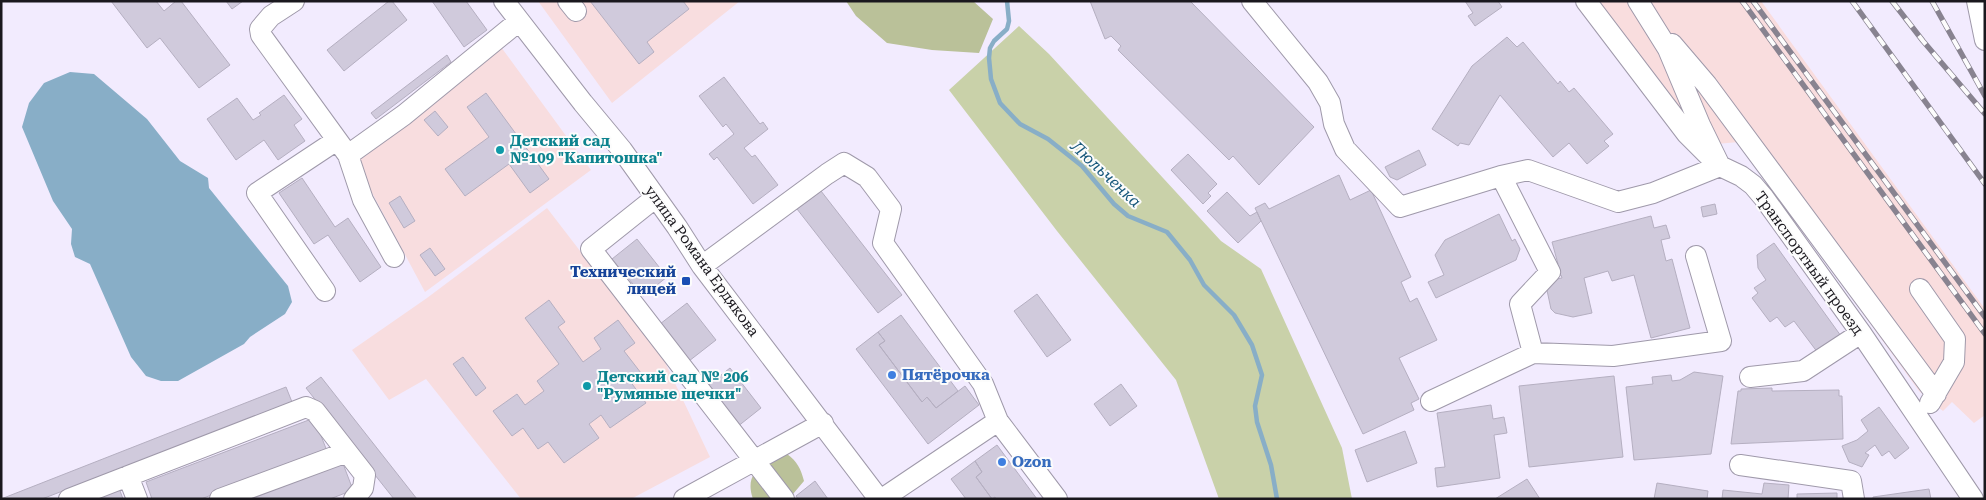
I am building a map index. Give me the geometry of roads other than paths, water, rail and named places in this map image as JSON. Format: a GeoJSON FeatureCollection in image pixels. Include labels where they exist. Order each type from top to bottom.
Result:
{"type":"FeatureCollection","features":[{"type":"Feature","properties":{"kind":"street"},"geometry":{"type":"LineString","coordinates":[[294,1],[271,16],[260,29],[261,35],[343,147],[363,200],[394,257]]}},
{"type":"Feature","properties":{"kind":"street","name":"улица Романа Ердякова"},"geometry":{"type":"LineString","coordinates":[[504,1],[622,150],[677,227],[702,266],[880,499]]}},
{"type":"Feature","properties":{"kind":"street"},"geometry":{"type":"LineString","coordinates":[[1252,1],[1318,82],[1330,103],[1334,124],[1345,149],[1400,207],[1501,176],[1528,170],[1618,202],[1653,193],[1720,166],[1700,125],[1668,49],[1642,7]]}},
{"type":"Feature","properties":{"kind":"street","name":"Транспортный проезд"},"geometry":{"type":"LineString","coordinates":[[1586,1],[1687,134],[1720,166],[1741,176],[1764,198],[1861,333],[1973,499]]}},
{"type":"Feature","properties":{"kind":"street"},"geometry":{"type":"LineString","coordinates":[[1977,1],[1985,40]]}},
{"type":"Feature","properties":{"kind":"street"},"geometry":{"type":"LineString","coordinates":[[1642,7],[1707,85],[1936,394]]}},
{"type":"Feature","properties":{"kind":"street"},"geometry":{"type":"LineString","coordinates":[[325,291],[257,194],[404,114],[519,21]]}},
{"type":"Feature","properties":{"kind":"street"},"geometry":{"type":"LineString","coordinates":[[702,266],[826,174],[844,163],[867,177],[891,209],[883,243],[983,384],[998,421],[1057,499]]}},
{"type":"Feature","properties":{"kind":"street"},"geometry":{"type":"LineString","coordinates":[[1501,176],[1550,272],[1520,304],[1533,353]]}},
{"type":"Feature","properties":{"kind":"street"},"geometry":{"type":"LineString","coordinates":[[655,198],[591,249],[784,499]]}},
{"type":"Feature","properties":{"kind":"street"},"geometry":{"type":"LineString","coordinates":[[1431,401],[1533,353],[1613,356],[1722,341],[1696,256]]}},
{"type":"Feature","properties":{"kind":"street"},"geometry":{"type":"LineString","coordinates":[[1920,289],[1954,339],[1954,362],[1920,420]]}},
{"type":"Feature","properties":{"kind":"street"},"geometry":{"type":"LineString","coordinates":[[1750,378],[1803,371],[1861,333]]}},
{"type":"Feature","properties":{"kind":"street"},"geometry":{"type":"LineString","coordinates":[[69,499],[306,407],[315,411],[364,475],[363,488],[354,499]]}},
{"type":"Feature","properties":{"kind":"street"},"geometry":{"type":"LineString","coordinates":[[880,499],[998,421]]}},
{"type":"Feature","properties":{"kind":"street"},"geometry":{"type":"LineString","coordinates":[[684,499],[823,423]]}},
{"type":"Feature","properties":{"kind":"street"},"geometry":{"type":"LineString","coordinates":[[220,499],[347,452]]}},
{"type":"Feature","properties":{"kind":"street"},"geometry":{"type":"LineString","coordinates":[[1740,465],[1851,481],[1854,499]]}},
{"type":"Feature","properties":{"kind":"street"},"geometry":{"type":"LineString","coordinates":[[128,476],[138,499]]}},
{"type":"Feature","properties":{"kind":"water"},"geometry":{"type":"Polygon","coordinates":[[[70,72],[94,74],[147,119],[180,161],[208,178],[209,188],[288,286],[292,302],[285,314],[250,337],[244,344],[178,381],[161,381],[146,376],[131,357],[90,264],[75,257],[71,244],[72,229],[53,201],[22,127],[29,103],[44,83],[70,72]]]}},
{"type":"Feature","properties":{"kind":"waterway","name":"Люльченка"},"geometry":{"type":"LineString","coordinates":[[1007,1],[1009,21],[1007,29],[994,41],[990,48],[989,58],[991,79],[1000,103],[1020,124],[1048,139],[1082,166],[1114,204],[1128,216],[1167,232],[1190,260],[1204,285],[1234,315],[1252,345],[1262,375],[1255,406],[1257,422],[1271,465],[1277,499]]}},
{"type":"Feature","properties":{"kind":"railway"},"geometry":{"type":"LineString","coordinates":[[1742,1],[1985,334]]}},
{"type":"Feature","properties":{"kind":"railway"},"geometry":{"type":"LineString","coordinates":[[1753,1],[1985,317]]}},
{"type":"Feature","properties":{"kind":"railway"},"geometry":{"type":"LineString","coordinates":[[1852,1],[1985,184]]}},
{"type":"Feature","properties":{"kind":"railway"},"geometry":{"type":"LineString","coordinates":[[1892,1],[1985,114]]}},
{"type":"Feature","properties":{"kind":"railway"},"geometry":{"type":"LineString","coordinates":[[1932,1],[1985,96]]}},
{"type":"Feature","properties":{"kind":"place","name":"Детский сад №109 \"Капитошка\""},"geometry":{"type":"Point","coordinates":[500,150]}},
{"type":"Feature","properties":{"kind":"place","name":"Технический лицей"},"geometry":{"type":"Point","coordinates":[686,281]}},
{"type":"Feature","properties":{"kind":"place","name":"Пятёрочка"},"geometry":{"type":"Point","coordinates":[892,375]}},
{"type":"Feature","properties":{"kind":"place","name":"Детский сад № 206 \"Румяные щечки\""},"geometry":{"type":"Point","coordinates":[587,386]}},
{"type":"Feature","properties":{"kind":"place","name":"Ozon"},"geometry":{"type":"Point","coordinates":[1002,462]}}]}
